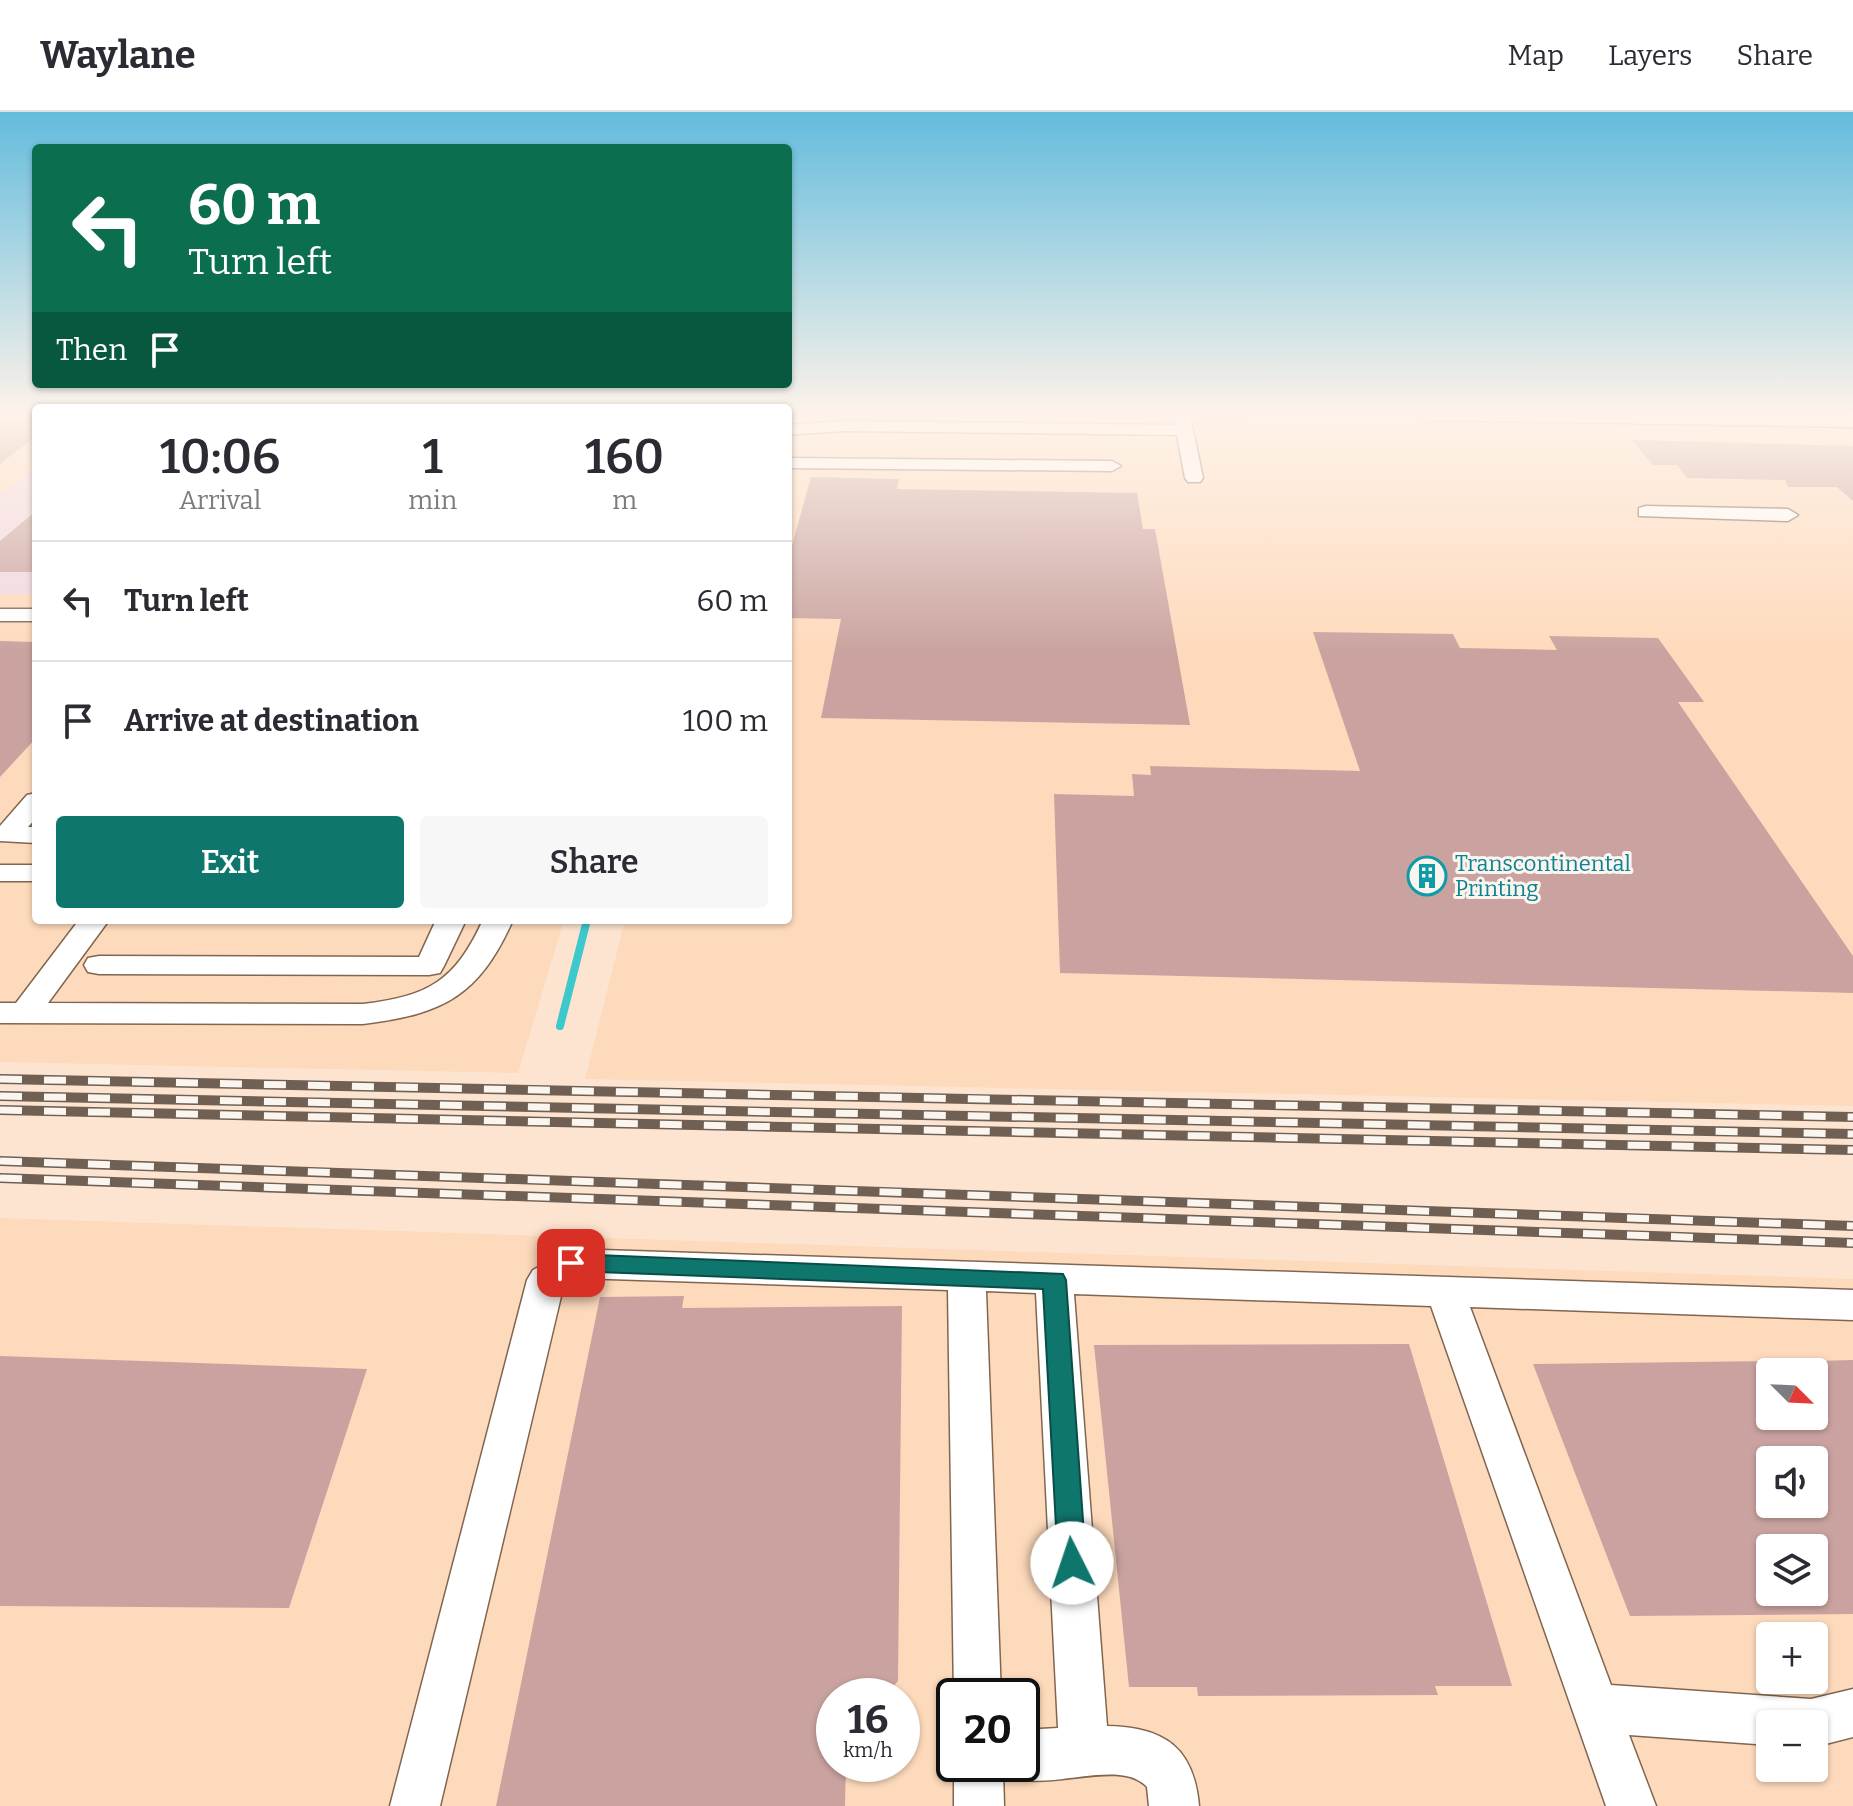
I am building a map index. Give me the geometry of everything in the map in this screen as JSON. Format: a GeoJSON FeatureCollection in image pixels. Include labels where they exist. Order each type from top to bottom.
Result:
{"type":"FeatureCollection","features":[{"type":"Feature","properties":{"kind":"street"},"geometry":{"type":"LineString","coordinates":[[1646,512],[1788,515],[1772,498]]}},
{"type":"Feature","properties":{"kind":"street"},"geometry":{"type":"LineString","coordinates":[[0,615],[32,615]]}},
{"type":"Feature","properties":{"kind":"street"},"geometry":{"type":"LineString","coordinates":[[32,806],[7,835],[32,835]]}},
{"type":"Feature","properties":{"kind":"street"},"geometry":{"type":"LineString","coordinates":[[0,873],[32,873]]}},
{"type":"Feature","properties":{"kind":"street"},"geometry":{"type":"LineString","coordinates":[[13,1013],[91,924]]}},
{"type":"Feature","properties":{"kind":"street"},"geometry":{"type":"LineString","coordinates":[[99,965],[429,966],[449,924]]}},
{"type":"Feature","properties":{"kind":"street"},"geometry":{"type":"LineString","coordinates":[[13,1013],[363,1014],[398,1011],[453,988],[471,973],[496,924]]}},
{"type":"Feature","properties":{"kind":"street"},"geometry":{"type":"LineString","coordinates":[[415,1806],[546,1280],[571,1263],[1853,1305]]}},
{"type":"Feature","properties":{"kind":"street"},"geometry":{"type":"LineString","coordinates":[[967,1277],[977,1678]]}},
{"type":"Feature","properties":{"kind":"street"},"geometry":{"type":"LineString","coordinates":[[1054,1280],[1084,1752]]}},
{"type":"Feature","properties":{"kind":"street"},"geometry":{"type":"LineString","coordinates":[[1446,1294],[1631,1806]]}},
{"type":"Feature","properties":{"kind":"street"},"geometry":{"type":"LineString","coordinates":[[1595,1708],[1811,1723],[1853,1713]]}},
{"type":"Feature","properties":{"kind":"street"},"geometry":{"type":"LineString","coordinates":[[1040,1754],[1124,1750],[1157,1762],[1170,1775],[1174,1806]]}},
{"type":"Feature","properties":{"kind":"street"},"geometry":{"type":"LineString","coordinates":[[978,1782],[979,1806]]}},
{"type":"Feature","properties":{"kind":"shaded area"},"geometry":{"type":"Polygon","coordinates":[[[32,494],[32,595],[0,594],[0,495],[32,494]]]}},
{"type":"Feature","properties":{"kind":"shaded area"},"geometry":{"type":"Polygon","coordinates":[[[792,494],[1853,494],[1853,1106],[585,1079],[624,924],[792,924],[792,494]]]}},
{"type":"Feature","properties":{"kind":"shaded area"},"geometry":{"type":"Polygon","coordinates":[[[0,594],[32,595],[32,924],[563,924],[518,1073],[0,1062],[0,594]]]}},
{"type":"Feature","properties":{"kind":"shaded area"},"geometry":{"type":"Polygon","coordinates":[[[0,1218],[1853,1279],[1853,1806],[0,1806],[0,1218]]]}},
{"type":"Feature","properties":{"kind":"building"},"geometry":{"type":"Polygon","coordinates":[[[806,494],[1137,494],[1143,529],[1155,529],[1190,725],[821,718],[841,619],[792,618],[792,546],[806,494]]]}},
{"type":"Feature","properties":{"kind":"building"},"geometry":{"type":"Polygon","coordinates":[[[32,514],[32,572],[0,572],[0,541],[32,514]]]}},
{"type":"Feature","properties":{"kind":"building","name":"Transcontinental Printing"},"geometry":{"type":"Polygon","coordinates":[[[1313,632],[1453,634],[1460,648],[1557,650],[1549,636],[1658,638],[1704,702],[1678,702],[1853,956],[1853,993],[1060,973],[1054,794],[1134,796],[1132,774],[1151,775],[1150,766],[1360,771],[1313,632]]]}},
{"type":"Feature","properties":{"kind":"building"},"geometry":{"type":"Polygon","coordinates":[[[0,641],[32,642],[32,742],[0,777],[0,641]]]}},
{"type":"Feature","properties":{"kind":"building"},"geometry":{"type":"Polygon","coordinates":[[[684,1296],[682,1308],[902,1306],[898,1678],[816,1678],[816,1782],[846,1782],[845,1806],[496,1806],[600,1297],[684,1296]]]}},
{"type":"Feature","properties":{"kind":"building"},"geometry":{"type":"Polygon","coordinates":[[[1409,1344],[1512,1686],[1435,1686],[1438,1695],[1198,1696],[1197,1687],[1129,1687],[1094,1345],[1409,1344]]]}},
{"type":"Feature","properties":{"kind":"building"},"geometry":{"type":"Polygon","coordinates":[[[0,1356],[367,1369],[289,1608],[0,1606],[0,1356]]]}},
{"type":"Feature","properties":{"kind":"building"},"geometry":{"type":"Polygon","coordinates":[[[1853,1360],[1853,1614],[1630,1616],[1533,1364],[1756,1361],[1756,1430],[1828,1430],[1828,1361],[1853,1360]]]}},
{"type":"Feature","properties":{"kind":"waterway"},"geometry":{"type":"LineString","coordinates":[[560,1026],[586,924]]}},
{"type":"Feature","properties":{"kind":"railway"},"geometry":{"type":"LineString","coordinates":[[0,1079],[1853,1117]]}},
{"type":"Feature","properties":{"kind":"railway"},"geometry":{"type":"LineString","coordinates":[[0,1096],[1853,1134]]}},
{"type":"Feature","properties":{"kind":"railway"},"geometry":{"type":"LineString","coordinates":[[0,1110],[1853,1150]]}},
{"type":"Feature","properties":{"kind":"railway"},"geometry":{"type":"LineString","coordinates":[[0,1161],[1853,1226]]}},
{"type":"Feature","properties":{"kind":"railway"},"geometry":{"type":"LineString","coordinates":[[0,1178],[1853,1243]]}},
{"type":"Feature","properties":{"kind":"place","name":"Transcontinental Printing"},"geometry":{"type":"Point","coordinates":[1427,876]}},
{"type":"Feature","properties":{"kind":"route"},"geometry":{"type":"LineString","coordinates":[[571,1263],[1054,1280],[1072,1563]]}}]}
